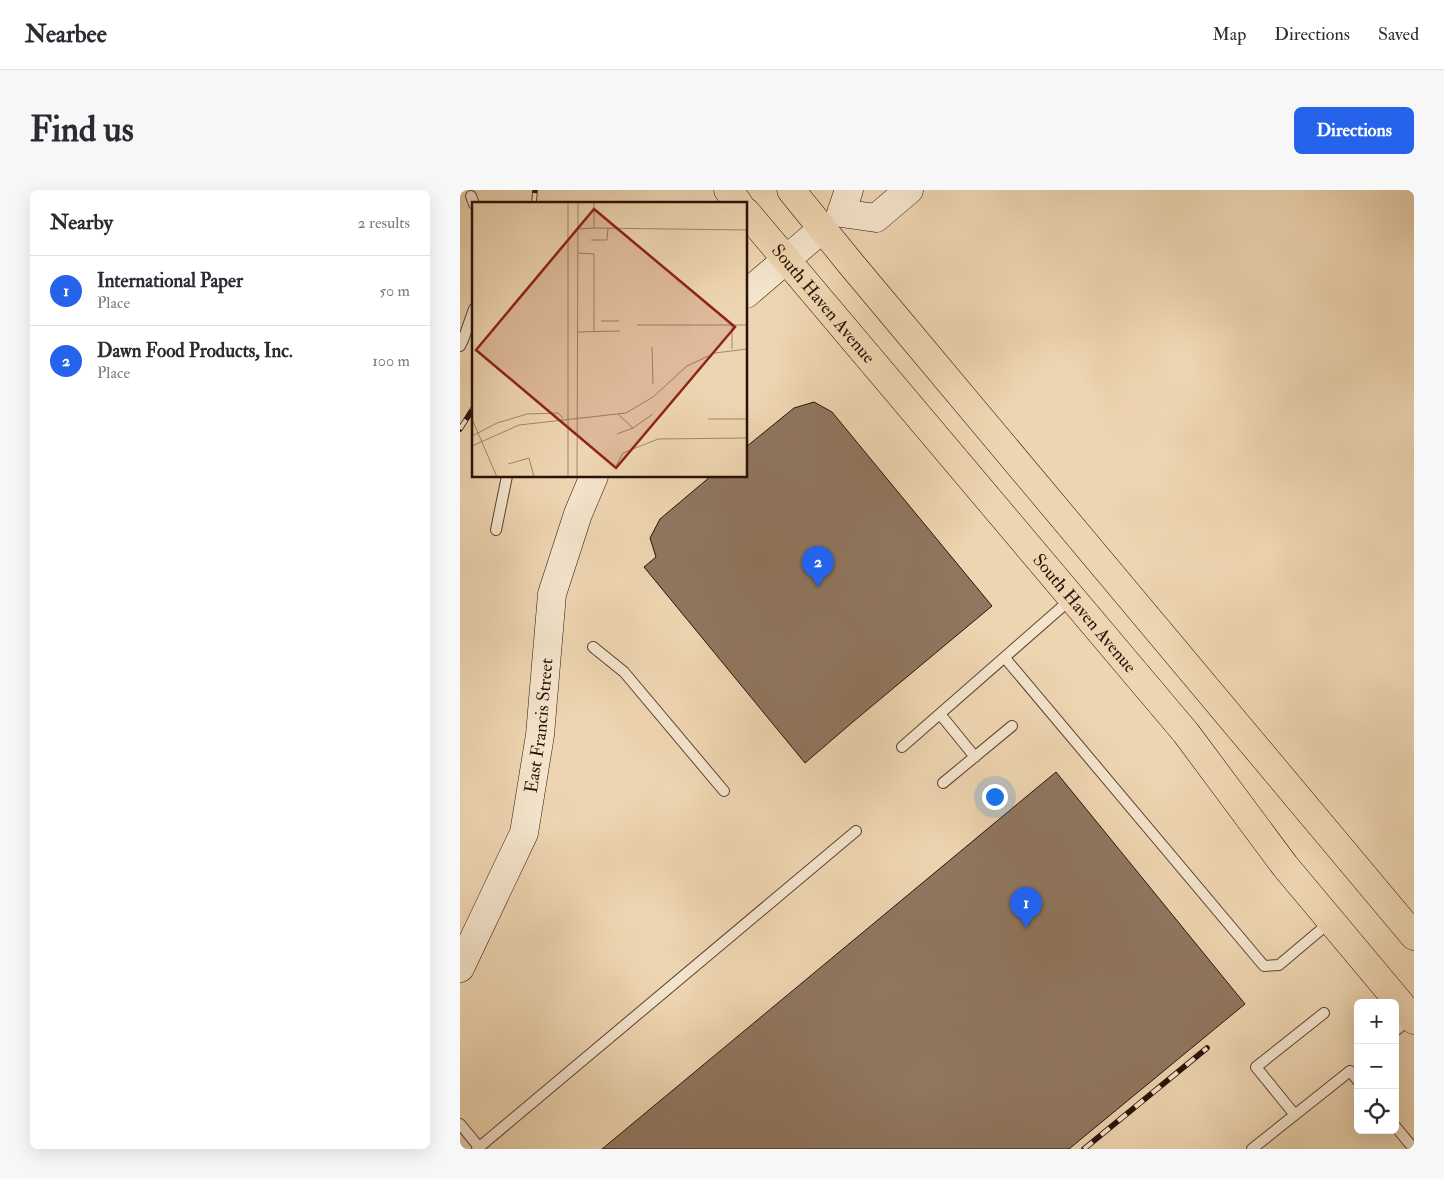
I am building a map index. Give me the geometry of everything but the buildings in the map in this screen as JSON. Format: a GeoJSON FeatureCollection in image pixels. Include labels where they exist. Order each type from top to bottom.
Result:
{"type":"FeatureCollection","features":[{"type":"Feature","properties":{"kind":"main road"},"geometry":{"type":"LineString","coordinates":[[728,190],[737,202]]}},
{"type":"Feature","properties":{"kind":"main road"},"geometry":{"type":"LineString","coordinates":[[791,190],[1414,936]]}},
{"type":"Feature","properties":{"kind":"main road","name":"South Haven Avenue"},"geometry":{"type":"LineString","coordinates":[[748,214],[1186,733],[1285,866],[1331,921],[1407,1023]]}},
{"type":"Feature","properties":{"kind":"street"},"geometry":{"type":"LineString","coordinates":[[849,190],[841,213],[876,218],[909,190]]}},
{"type":"Feature","properties":{"kind":"street"},"geometry":{"type":"LineString","coordinates":[[748,292],[822,229]]}},
{"type":"Feature","properties":{"kind":"street","name":"East Francis Street"},"geometry":{"type":"LineString","coordinates":[[460,968],[524,833],[540,735],[552,594],[590,479]]}},
{"type":"Feature","properties":{"kind":"lane"},"geometry":{"type":"LineString","coordinates":[[460,346],[464,340],[472,315]]}},
{"type":"Feature","properties":{"kind":"lane"},"geometry":{"type":"LineString","coordinates":[[496,530],[507,478]]}},
{"type":"Feature","properties":{"kind":"lane"},"geometry":{"type":"LineString","coordinates":[[902,747],[1072,599]]}},
{"type":"Feature","properties":{"kind":"lane"},"geometry":{"type":"LineString","coordinates":[[593,647],[624,672],[724,791]]}},
{"type":"Feature","properties":{"kind":"lane"},"geometry":{"type":"LineString","coordinates":[[1004,658],[1264,966],[1279,965],[1331,921]]}},
{"type":"Feature","properties":{"kind":"lane"},"geometry":{"type":"LineString","coordinates":[[940,714],[975,757]]}},
{"type":"Feature","properties":{"kind":"lane"},"geometry":{"type":"LineString","coordinates":[[943,783],[1012,726]]}},
{"type":"Feature","properties":{"kind":"lane"},"geometry":{"type":"LineString","coordinates":[[460,1124],[478,1148],[856,831]]}},
{"type":"Feature","properties":{"kind":"lane"},"geometry":{"type":"LineString","coordinates":[[1295,1115],[1256,1067],[1324,1013]]}},
{"type":"Feature","properties":{"kind":"lane"},"geometry":{"type":"LineString","coordinates":[[1252,1149],[1354,1068]]}},
{"type":"Feature","properties":{"kind":"lane"},"geometry":{"type":"LineString","coordinates":[[1399,1131],[1414,1149]]}},
{"type":"Feature","properties":{"kind":"railway"},"geometry":{"type":"LineString","coordinates":[[534,202],[535,190]]}},
{"type":"Feature","properties":{"kind":"railway"},"geometry":{"type":"LineString","coordinates":[[460,429],[472,410]]}},
{"type":"Feature","properties":{"kind":"railway"},"geometry":{"type":"LineString","coordinates":[[1084,1149],[1207,1048]]}},
{"type":"Feature","properties":{"kind":"place","name":"Dawn Food Products, Inc."},"geometry":{"type":"Point","coordinates":[818,587]}},
{"type":"Feature","properties":{"kind":"place","name":"International Paper"},"geometry":{"type":"Point","coordinates":[1026,928]}}]}
